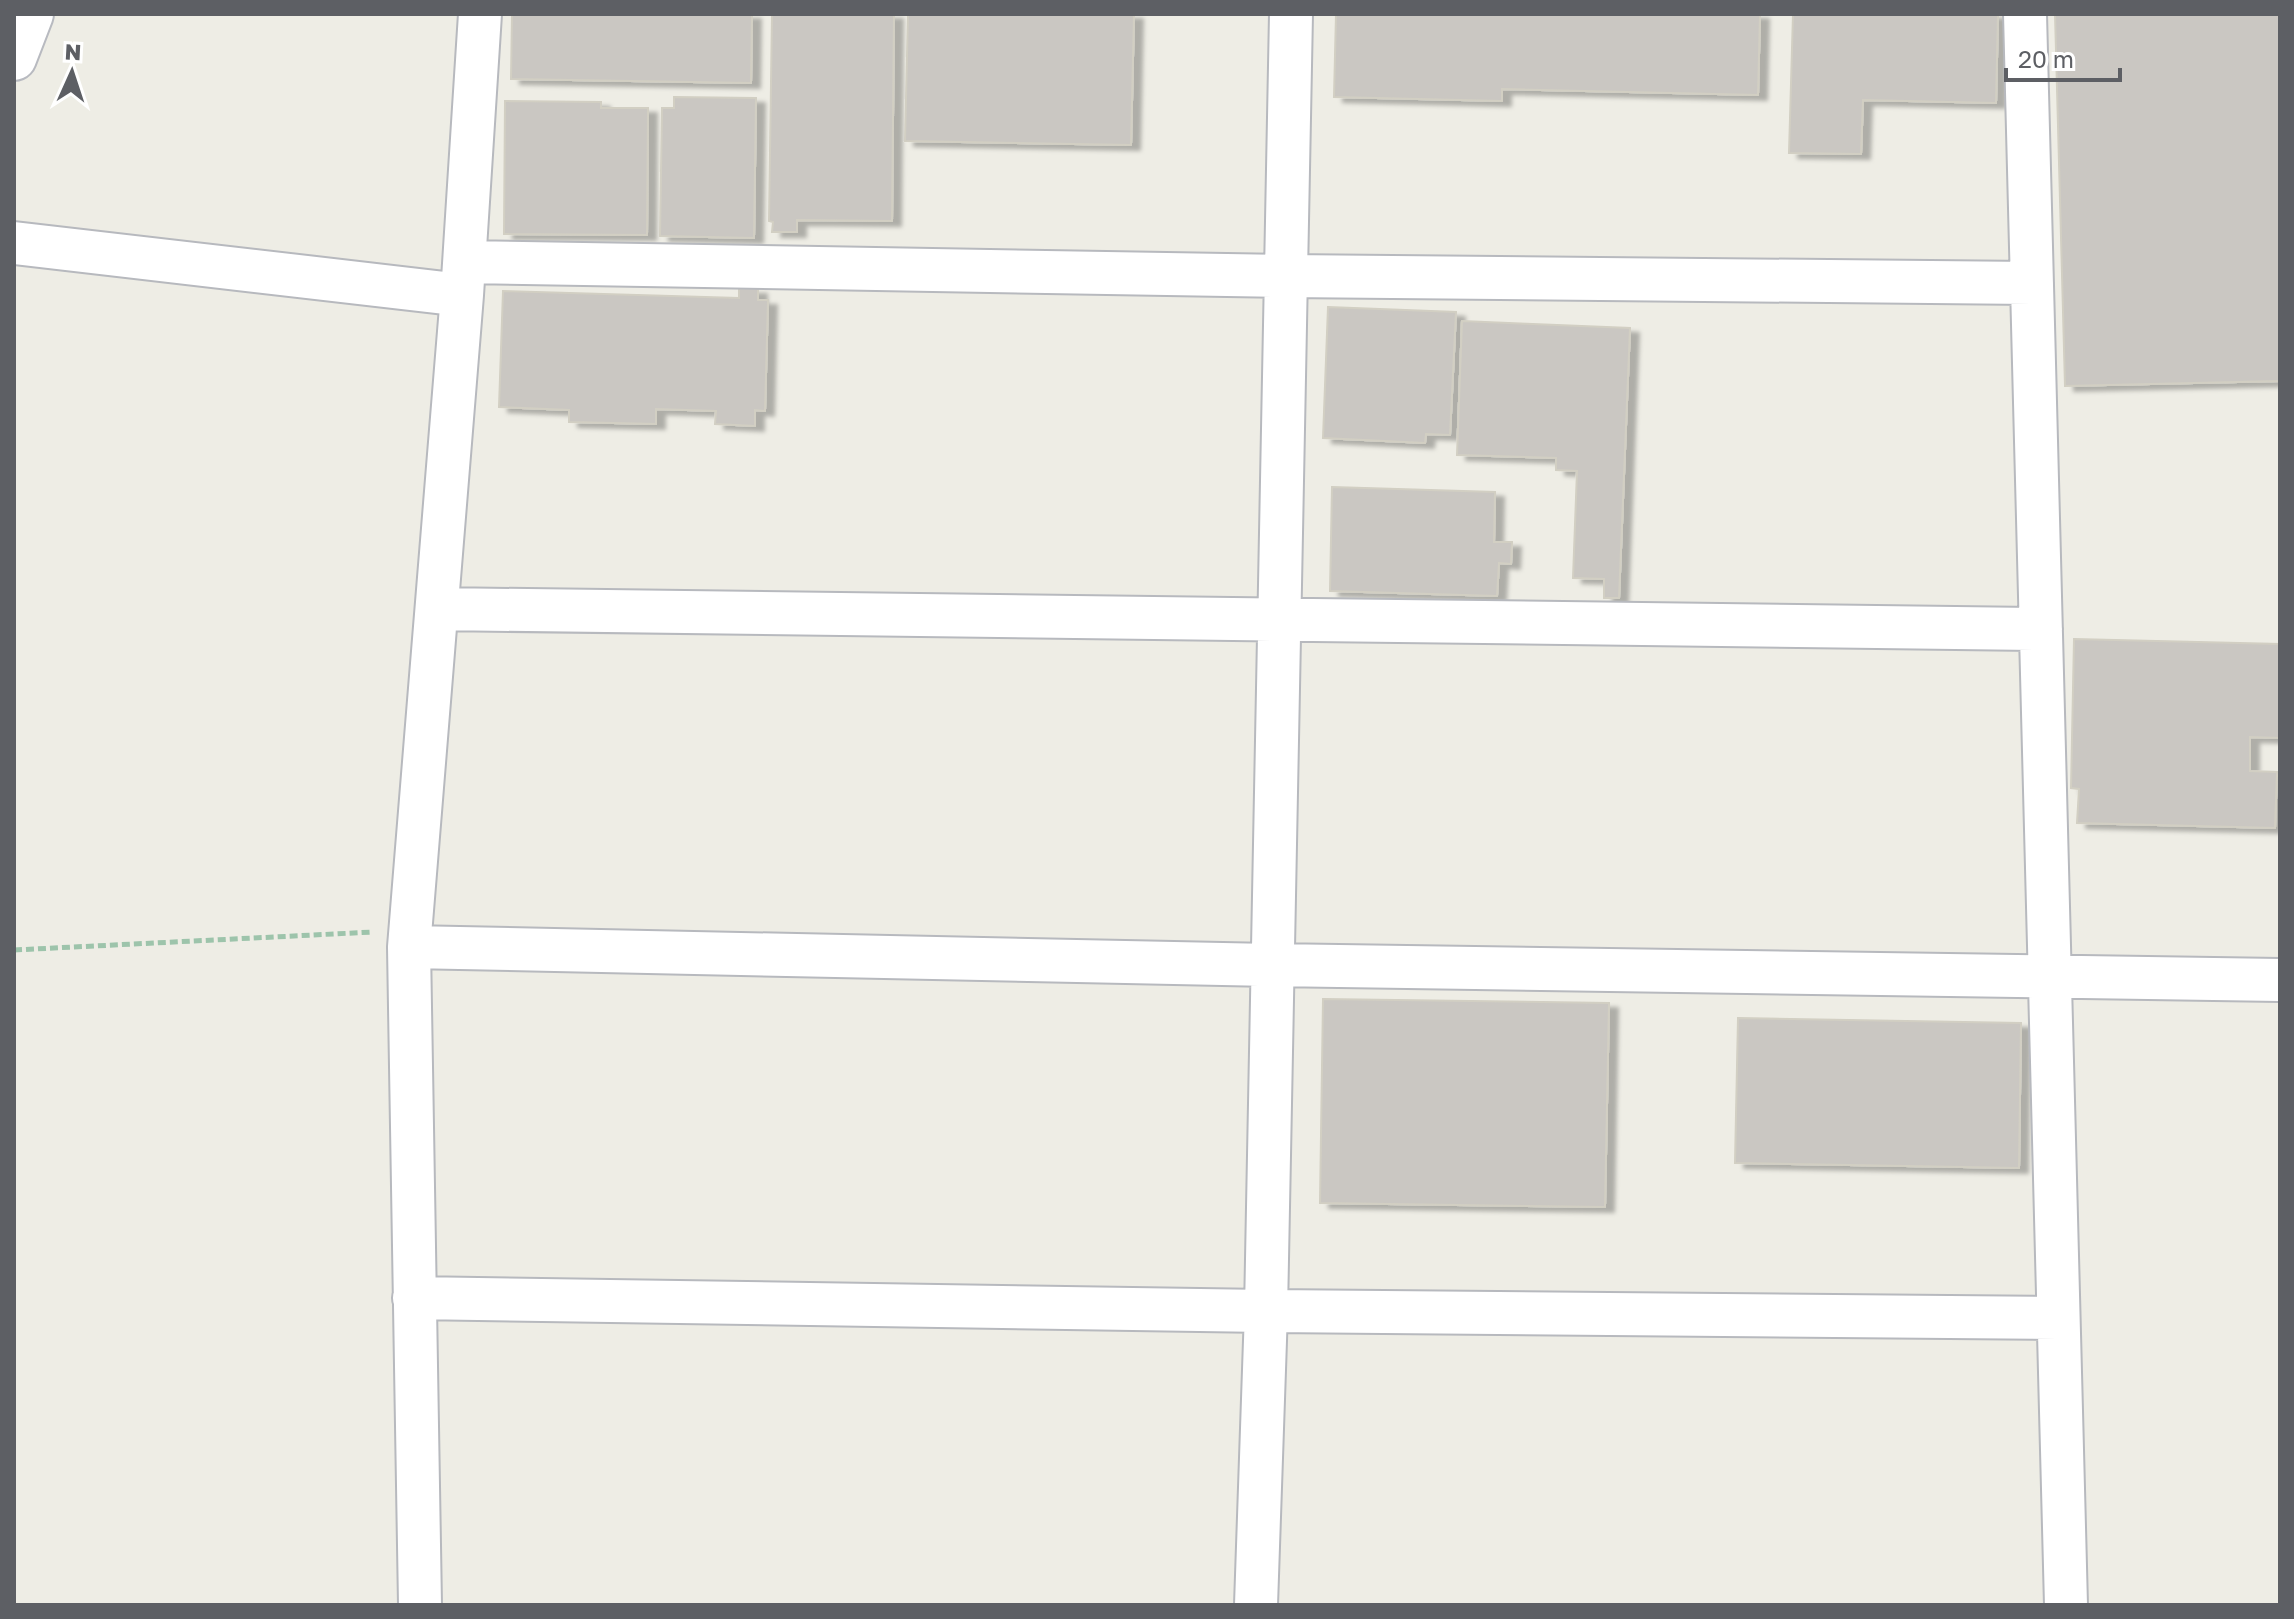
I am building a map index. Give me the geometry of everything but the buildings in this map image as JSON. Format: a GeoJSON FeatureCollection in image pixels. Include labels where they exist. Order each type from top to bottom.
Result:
{"type":"FeatureCollection","features":[{"type":"Feature","properties":{"kind":"main road"},"geometry":{"type":"LineString","coordinates":[[14,58],[31,14]]}},
{"type":"Feature","properties":{"kind":"street"},"geometry":{"type":"LineString","coordinates":[[420,1605],[409,939],[464,279],[480,14]]}},
{"type":"Feature","properties":{"kind":"street"},"geometry":{"type":"LineString","coordinates":[[1256,1605],[1266,1311],[1291,14]]}},
{"type":"Feature","properties":{"kind":"street"},"geometry":{"type":"LineString","coordinates":[[2025,14],[2066,1605]]}},
{"type":"Feature","properties":{"kind":"street"},"geometry":{"type":"LineString","coordinates":[[14,243],[464,279],[1286,276],[2032,283]]}},
{"type":"Feature","properties":{"kind":"street"},"geometry":{"type":"LineString","coordinates":[[438,609],[2041,629]]}},
{"type":"Feature","properties":{"kind":"street"},"geometry":{"type":"LineString","coordinates":[[409,939],[1271,965],[2280,980]]}},
{"type":"Feature","properties":{"kind":"street"},"geometry":{"type":"LineString","coordinates":[[414,1298],[1266,1311],[2058,1318]]}},
{"type":"Feature","properties":{"kind":"path"},"geometry":{"type":"LineString","coordinates":[[14,950],[409,939]]}}]}
